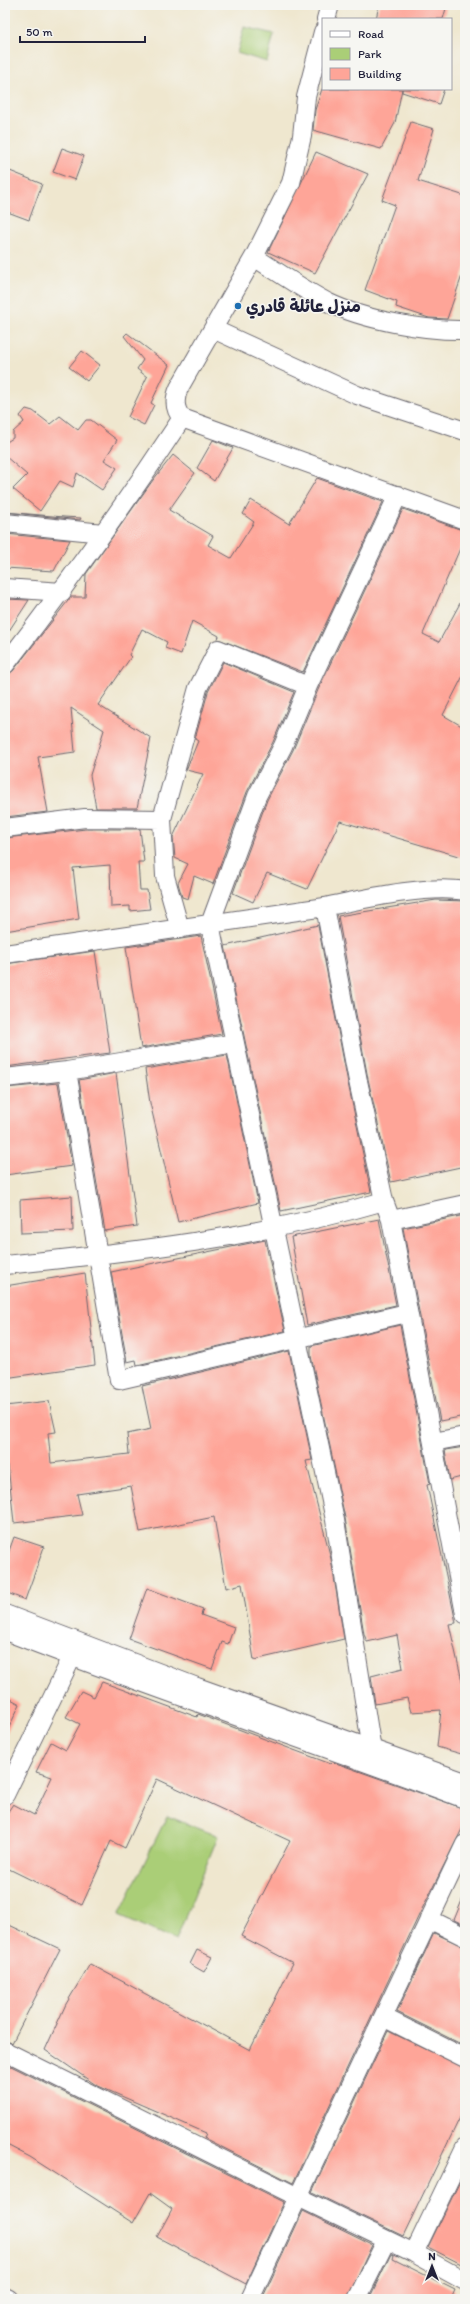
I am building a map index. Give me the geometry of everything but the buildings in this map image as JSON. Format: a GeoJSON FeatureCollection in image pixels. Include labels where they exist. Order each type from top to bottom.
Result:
{"type":"FeatureCollection","features":[{"type":"Feature","properties":{"kind":"street"},"geometry":{"type":"LineString","coordinates":[[326,18],[330,5]]}},
{"type":"Feature","properties":{"kind":"street"},"geometry":{"type":"LineString","coordinates":[[322,36],[306,97],[302,136],[291,183],[254,257],[175,397],[177,413],[182,418],[465,520]]}},
{"type":"Feature","properties":{"kind":"street"},"geometry":{"type":"LineString","coordinates":[[254,257],[328,302],[353,311],[424,328],[465,330]]}},
{"type":"Feature","properties":{"kind":"street"},"geometry":{"type":"LineString","coordinates":[[212,329],[357,395],[465,431]]}},
{"type":"Feature","properties":{"kind":"street"},"geometry":{"type":"LineString","coordinates":[[5,665],[62,592],[142,480],[182,418]]}},
{"type":"Feature","properties":{"kind":"street"},"geometry":{"type":"LineString","coordinates":[[372,1750],[336,1520],[210,924],[257,796],[283,746],[308,686],[398,495]]}},
{"type":"Feature","properties":{"kind":"street"},"geometry":{"type":"LineString","coordinates":[[5,523],[103,533]]}},
{"type":"Feature","properties":{"kind":"street"},"geometry":{"type":"LineString","coordinates":[[5,588],[62,592]]}},
{"type":"Feature","properties":{"kind":"street"},"geometry":{"type":"LineString","coordinates":[[180,929],[165,876],[162,819],[198,688],[218,649],[308,686]]}},
{"type":"Feature","properties":{"kind":"street"},"geometry":{"type":"LineString","coordinates":[[5,828],[85,818],[162,819]]}},
{"type":"Feature","properties":{"kind":"street"},"geometry":{"type":"LineString","coordinates":[[5,954],[180,929],[394,895],[438,890],[465,891]]}},
{"type":"Feature","properties":{"kind":"street"},"geometry":{"type":"LineString","coordinates":[[325,907],[384,1201],[391,1220],[407,1313],[433,1442],[459,1549],[465,1614]]}},
{"type":"Feature","properties":{"kind":"street"},"geometry":{"type":"LineString","coordinates":[[5,1078],[68,1071],[235,1043]]}},
{"type":"Feature","properties":{"kind":"street"},"geometry":{"type":"LineString","coordinates":[[68,1071],[119,1380],[407,1313]]}},
{"type":"Feature","properties":{"kind":"street"},"geometry":{"type":"LineString","coordinates":[[5,1265],[98,1256],[274,1227],[332,1216],[384,1201]]}},
{"type":"Feature","properties":{"kind":"street"},"geometry":{"type":"LineString","coordinates":[[391,1220],[465,1204]]}},
{"type":"Feature","properties":{"kind":"street"},"geometry":{"type":"LineString","coordinates":[[433,1442],[465,1436]]}},
{"type":"Feature","properties":{"kind":"street"},"geometry":{"type":"LineString","coordinates":[[5,1614],[196,1687],[465,1782]]}},
{"type":"Feature","properties":{"kind":"street"},"geometry":{"type":"LineString","coordinates":[[5,1631],[72,1657],[218,1708],[465,1799]]}},
{"type":"Feature","properties":{"kind":"street"},"geometry":{"type":"LineString","coordinates":[[5,1795],[72,1657]]}},
{"type":"Feature","properties":{"kind":"street"},"geometry":{"type":"LineString","coordinates":[[250,2299],[465,1844]]}},
{"type":"Feature","properties":{"kind":"street"},"geometry":{"type":"LineString","coordinates":[[429,1919],[465,1937]]}},
{"type":"Feature","properties":{"kind":"street"},"geometry":{"type":"LineString","coordinates":[[383,2017],[465,2058]]}},
{"type":"Feature","properties":{"kind":"street"},"geometry":{"type":"LineString","coordinates":[[5,2051],[386,2241],[414,2253],[465,2281]]}},
{"type":"Feature","properties":{"kind":"street"},"geometry":{"type":"LineString","coordinates":[[414,2253],[465,2147]]}},
{"type":"Feature","properties":{"kind":"street"},"geometry":{"type":"LineString","coordinates":[[356,2299],[386,2241]]}},
{"type":"Feature","properties":{"kind":"green space"},"geometry":{"type":"Polygon","coordinates":[[[244,27],[274,34],[267,62],[237,53],[244,27]]]}},
{"type":"Feature","properties":{"kind":"green space"},"geometry":{"type":"Polygon","coordinates":[[[167,1816],[218,1836],[176,1940],[119,1915],[167,1816]]]}},
{"type":"Feature","properties":{"kind":"place","name":"منزل عائلة قادري"},"geometry":{"type":"Point","coordinates":[238,306]}}]}
